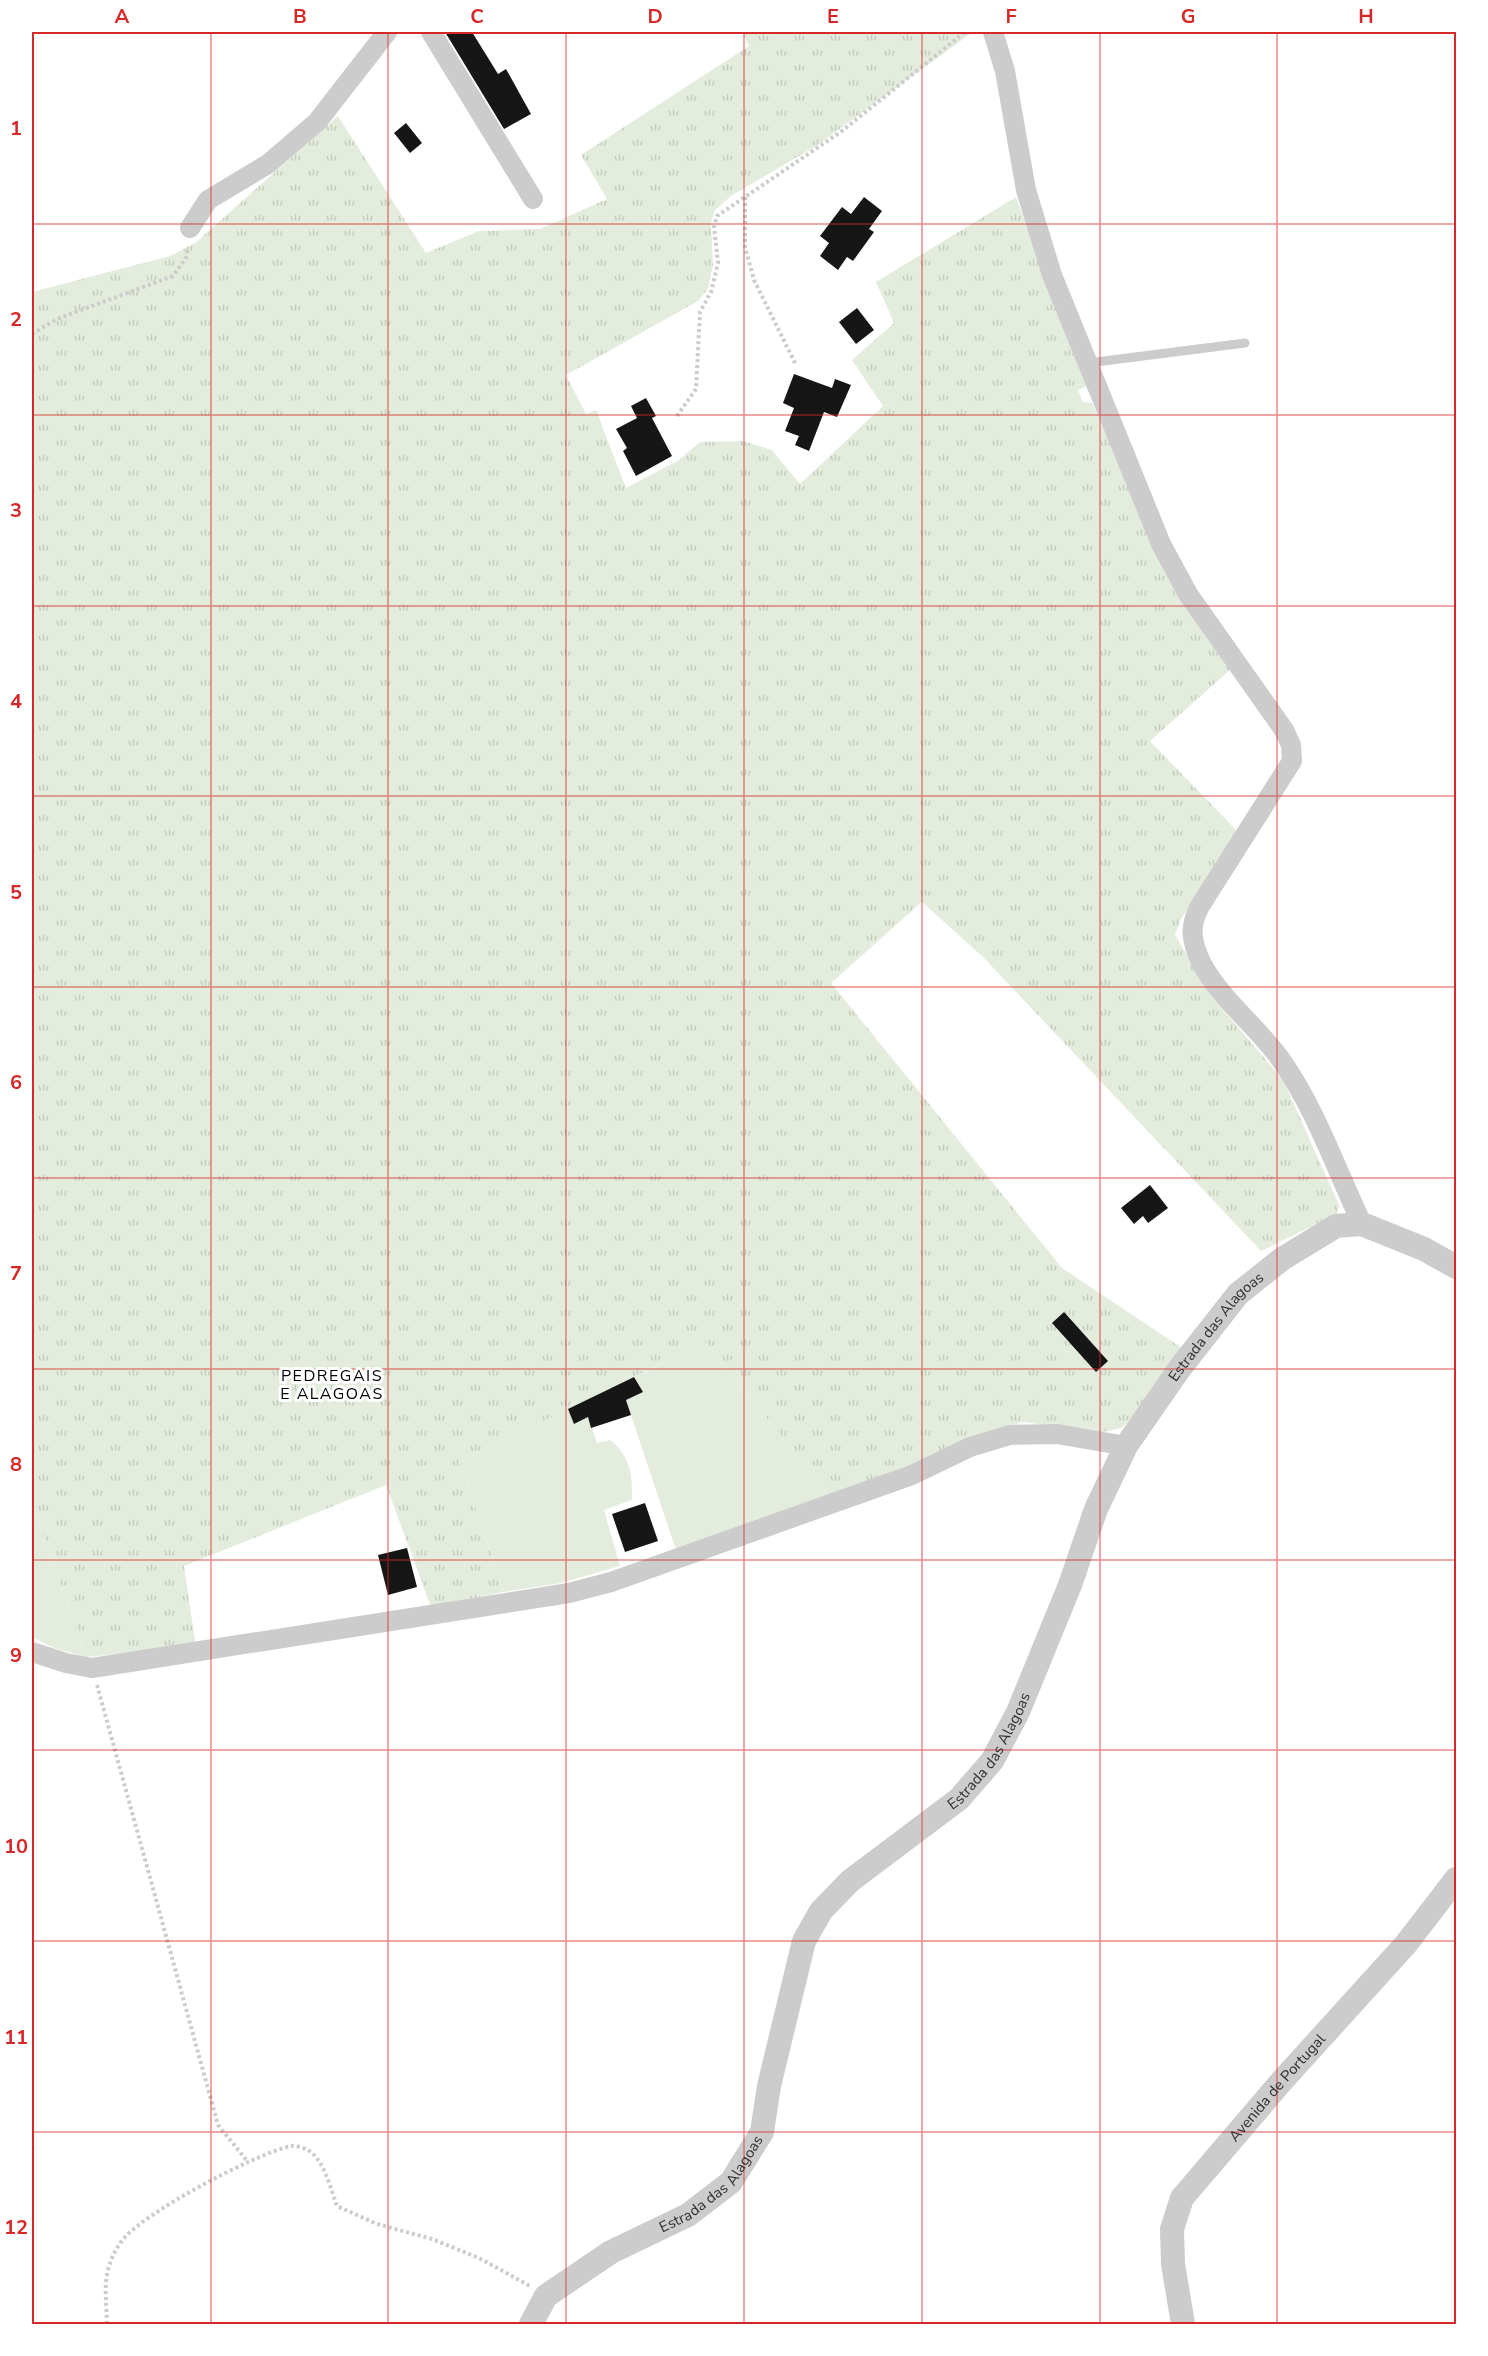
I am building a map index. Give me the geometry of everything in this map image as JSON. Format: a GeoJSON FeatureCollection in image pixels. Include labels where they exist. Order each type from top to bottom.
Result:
{"type":"FeatureCollection","features":[{"type":"Feature","properties":{"kind":"street"},"geometry":{"type":"LineString","coordinates":[[190,228],[208,200],[268,164],[317,122],[387,32]]}},
{"type":"Feature","properties":{"kind":"street"},"geometry":{"type":"LineString","coordinates":[[431,32],[533,199]]}},
{"type":"Feature","properties":{"kind":"street"},"geometry":{"type":"LineString","coordinates":[[993,32],[1005,70],[1026,190],[1052,275],[1161,544],[1182,584],[1232,660],[1284,730],[1291,745],[1292,761],[1200,906],[1192,921],[1191,933],[1201,963],[1279,1057],[1305,1101],[1362,1224]]}},
{"type":"Feature","properties":{"kind":"street","name":"Estrada das Alagoas"},"geometry":{"type":"LineString","coordinates":[[531,2325],[546,2296],[611,2253],[688,2215],[731,2182],[762,2132],[769,2086],[804,1941],[821,1911],[850,1881],[959,1799],[992,1761],[1018,1712],[1070,1585],[1096,1509],[1126,1446],[1180,1368],[1238,1294],[1282,1258],[1336,1226],[1362,1224],[1424,1249],[1456,1267]]}},
{"type":"Feature","properties":{"kind":"street"},"geometry":{"type":"LineString","coordinates":[[32,1652],[66,1664],[92,1668],[569,1593],[611,1582],[901,1479],[970,1448],[1010,1435],[1057,1434],[1126,1446]]}},
{"type":"Feature","properties":{"kind":"street","name":"Avenida de Portugal"},"geometry":{"type":"LineString","coordinates":[[1183,2325],[1173,2264],[1172,2229],[1182,2198],[1280,2083],[1406,1944],[1456,1879]]}},
{"type":"Feature","properties":{"kind":"lane"},"geometry":{"type":"LineString","coordinates":[[1088,363],[1245,343]]}},
{"type":"Feature","properties":{"kind":"path"},"geometry":{"type":"LineString","coordinates":[[677,416],[696,389],[700,312],[711,292],[718,263],[714,227],[717,216],[842,131],[965,32]]}},
{"type":"Feature","properties":{"kind":"path"},"geometry":{"type":"LineString","coordinates":[[744,196],[745,247],[754,280],[796,365]]}},
{"type":"Feature","properties":{"kind":"path"},"geometry":{"type":"LineString","coordinates":[[32,334],[57,319],[172,276],[186,258],[190,228]]}},
{"type":"Feature","properties":{"kind":"path"},"geometry":{"type":"LineString","coordinates":[[92,1668],[218,2125],[248,2162]]}},
{"type":"Feature","properties":{"kind":"path"},"geometry":{"type":"LineString","coordinates":[[107,2325],[106,2268],[122,2240],[148,2216],[248,2162],[293,2145],[308,2150],[320,2163],[337,2206],[377,2224],[432,2239],[479,2258],[546,2296]]}},
{"type":"Feature","properties":{"kind":"green space"},"geometry":{"type":"Polygon","coordinates":[[[742,32],[973,32],[816,146],[731,196],[715,210],[711,223],[713,265],[708,289],[698,301],[566,375],[586,414],[596,410],[626,488],[679,460],[700,442],[743,441],[772,450],[800,484],[883,406],[852,360],[894,323],[876,282],[1016,197],[1087,386],[1078,390],[1083,402],[1092,403],[1165,567],[1230,670],[1150,741],[1239,833],[1181,919],[1175,935],[1213,998],[1283,1080],[1339,1205],[1337,1214],[1261,1251],[984,958],[922,902],[831,983],[1062,1268],[1182,1348],[1133,1418],[1121,1428],[1103,1432],[1022,1422],[829,1496],[705,1342],[460,1462],[504,1592],[431,1607],[386,1485],[184,1566],[196,1647],[86,1657],[32,1503],[32,292],[170,256],[195,243],[338,116],[426,253],[479,231],[540,229],[607,199],[581,155],[749,46],[742,32]]]}},
{"type":"Feature","properties":{"kind":"green space"},"geometry":{"type":"Polygon","coordinates":[[[705,1342],[829,1496],[676,1550],[626,1400],[642,1392],[634,1377],[705,1342]]]}},
{"type":"Feature","properties":{"kind":"green space"},"geometry":{"type":"Polygon","coordinates":[[[568,1409],[575,1424],[588,1417],[597,1443],[610,1440],[622,1452],[629,1467],[632,1500],[604,1510],[620,1566],[561,1583],[504,1592],[460,1462],[568,1409]]]}},
{"type":"Feature","properties":{"kind":"green space"},"geometry":{"type":"Polygon","coordinates":[[[32,1503],[86,1657],[54,1648],[32,1637],[32,1503]]]}},
{"type":"Feature","properties":{"kind":"building"},"geometry":{"type":"Polygon","coordinates":[[[445,32],[472,32],[498,74],[506,69],[531,114],[504,129],[445,32]]]}},
{"type":"Feature","properties":{"kind":"building"},"geometry":{"type":"Polygon","coordinates":[[[406,123],[422,143],[410,153],[394,133],[406,123]]]}},
{"type":"Feature","properties":{"kind":"building"},"geometry":{"type":"Polygon","coordinates":[[[864,197],[882,211],[869,229],[874,232],[853,261],[847,257],[838,270],[820,256],[829,243],[820,236],[842,207],[851,214],[864,197]]]}},
{"type":"Feature","properties":{"kind":"building"},"geometry":{"type":"Polygon","coordinates":[[[857,308],[874,330],[856,344],[839,322],[857,308]]]}},
{"type":"Feature","properties":{"kind":"building"},"geometry":{"type":"Polygon","coordinates":[[[794,374],[832,388],[835,379],[851,385],[837,417],[824,412],[809,451],[795,445],[799,436],[785,431],[794,408],[783,403],[794,374]]]}},
{"type":"Feature","properties":{"kind":"building"},"geometry":{"type":"Polygon","coordinates":[[[646,398],[656,416],[652,418],[672,456],[636,476],[623,451],[627,448],[616,429],[637,418],[631,406],[646,398]]]}},
{"type":"Feature","properties":{"kind":"building"},"geometry":{"type":"Polygon","coordinates":[[[1150,1185],[1168,1208],[1148,1223],[1143,1216],[1134,1224],[1121,1208],[1150,1185]]]}},
{"type":"Feature","properties":{"kind":"building"},"geometry":{"type":"Polygon","coordinates":[[[1064,1312],[1108,1361],[1096,1372],[1052,1323],[1064,1312]]]}},
{"type":"Feature","properties":{"kind":"building"},"geometry":{"type":"Polygon","coordinates":[[[634,1377],[643,1392],[626,1400],[631,1415],[591,1428],[588,1417],[574,1424],[568,1409],[634,1377]]]}},
{"type":"Feature","properties":{"kind":"building"},"geometry":{"type":"Polygon","coordinates":[[[645,1503],[658,1541],[625,1552],[612,1514],[645,1503]]]}},
{"type":"Feature","properties":{"kind":"building"},"geometry":{"type":"Polygon","coordinates":[[[407,1548],[417,1587],[388,1595],[378,1555],[407,1548]]]}},
{"type":"Feature","properties":{"kind":"district","name":"PEDREGAIS E ALAGOAS"},"geometry":{"type":"Point","coordinates":[332,1385]}}]}
